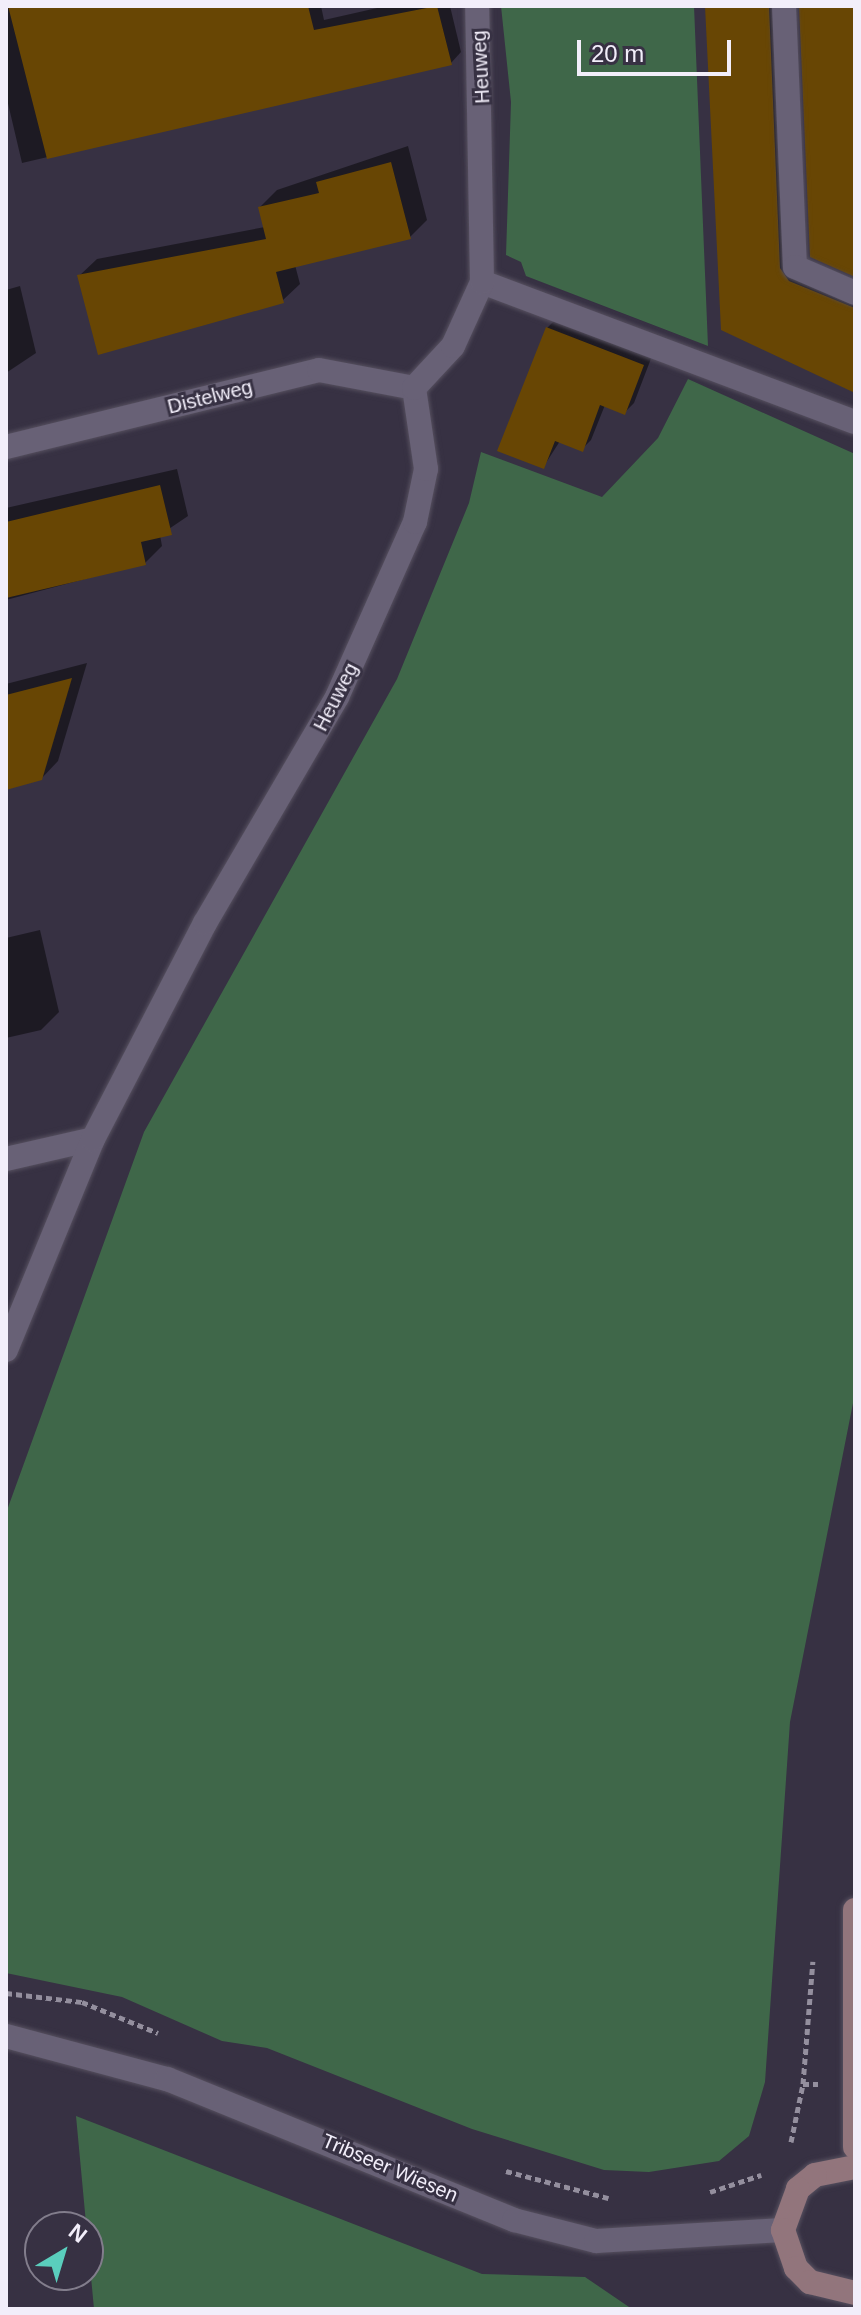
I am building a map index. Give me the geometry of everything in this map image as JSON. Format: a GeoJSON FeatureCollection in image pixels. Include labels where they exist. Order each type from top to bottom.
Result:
{"type":"FeatureCollection","features":[{"type":"Feature","properties":{"kind":"main road"},"geometry":{"type":"LineString","coordinates":[[855,1910],[852,2085],[855,2147]]}},
{"type":"Feature","properties":{"kind":"main road"},"geometry":{"type":"LineString","coordinates":[[852,2299],[828,2292],[796,2268],[783,2230],[798,2189],[815,2175],[855,2167]]}},
{"type":"Feature","properties":{"kind":"street","name":"Heuweg"},"geometry":{"type":"LineString","coordinates":[[6,1350],[93,1139],[205,923],[282,802],[379,608],[415,522],[426,469],[414,388],[453,346],[482,282],[477,6]]}},
{"type":"Feature","properties":{"kind":"street"},"geometry":{"type":"LineString","coordinates":[[784,6],[795,267],[855,293]]}},
{"type":"Feature","properties":{"kind":"street"},"geometry":{"type":"LineString","coordinates":[[482,282],[855,422]]}},
{"type":"Feature","properties":{"kind":"street","name":"Distelweg"},"geometry":{"type":"LineString","coordinates":[[6,447],[319,370],[414,388]]}},
{"type":"Feature","properties":{"kind":"street"},"geometry":{"type":"LineString","coordinates":[[6,1159],[93,1139]]}},
{"type":"Feature","properties":{"kind":"street","name":"Tribseer Wiesen"},"geometry":{"type":"LineString","coordinates":[[6,2036],[167,2079],[514,2220],[583,2238],[783,2230]]}},
{"type":"Feature","properties":{"kind":"path"},"geometry":{"type":"LineString","coordinates":[[783,2157],[796,2131],[803,2084],[806,1987],[816,1952]]}},
{"type":"Feature","properties":{"kind":"path"},"geometry":{"type":"LineString","coordinates":[[6,1993],[82,2002],[164,2035]]}},
{"type":"Feature","properties":{"kind":"path"},"geometry":{"type":"LineString","coordinates":[[803,2084],[852,2085]]}},
{"type":"Feature","properties":{"kind":"path"},"geometry":{"type":"LineString","coordinates":[[493,2167],[614,2198]]}},
{"type":"Feature","properties":{"kind":"path"},"geometry":{"type":"LineString","coordinates":[[693,2195],[767,2172]]}},
{"type":"Feature","properties":{"kind":"green space"},"geometry":{"type":"Polygon","coordinates":[[[501,6],[694,6],[708,346],[526,276],[521,262],[506,255],[511,102],[501,6]]]}},
{"type":"Feature","properties":{"kind":"green space"},"geometry":{"type":"Polygon","coordinates":[[[688,379],[855,454],[855,1393],[790,1722],[765,2082],[749,2136],[719,2161],[649,2172],[604,2170],[472,2129],[267,2048],[222,2041],[122,1997],[6,1973],[6,1513],[144,1132],[397,679],[469,503],[481,452],[602,497],[658,438],[688,379]]]}},
{"type":"Feature","properties":{"kind":"green space"},"geometry":{"type":"Polygon","coordinates":[[[76,2116],[482,2274],[585,2277],[632,2309],[94,2309],[92,2291],[104,2291],[104,2211],[85,2211],[76,2116]]]}},
{"type":"Feature","properties":{"kind":"building"},"geometry":{"type":"Polygon","coordinates":[[[8,6],[308,6],[314,30],[437,6],[452,65],[47,159],[8,6]]]}},
{"type":"Feature","properties":{"kind":"building"},"geometry":{"type":"Polygon","coordinates":[[[705,6],[769,6],[780,268],[789,281],[855,308],[855,393],[721,330],[705,6]]]}},
{"type":"Feature","properties":{"kind":"building"},"geometry":{"type":"Polygon","coordinates":[[[799,6],[855,6],[855,277],[810,257],[799,6]]]}},
{"type":"Feature","properties":{"kind":"building"},"geometry":{"type":"Polygon","coordinates":[[[391,162],[411,239],[276,272],[284,303],[98,355],[77,275],[266,239],[258,207],[319,193],[316,182],[391,162]]]}},
{"type":"Feature","properties":{"kind":"building"},"geometry":{"type":"Polygon","coordinates":[[[546,327],[644,365],[625,415],[600,405],[583,452],[555,441],[544,469],[497,451],[546,327]]]}},
{"type":"Feature","properties":{"kind":"building"},"geometry":{"type":"Polygon","coordinates":[[[160,485],[172,535],[141,542],[146,565],[6,598],[6,522],[160,485]]]}},
{"type":"Feature","properties":{"kind":"building"},"geometry":{"type":"Polygon","coordinates":[[[72,678],[42,780],[6,790],[6,695],[72,678]]]}}]}
